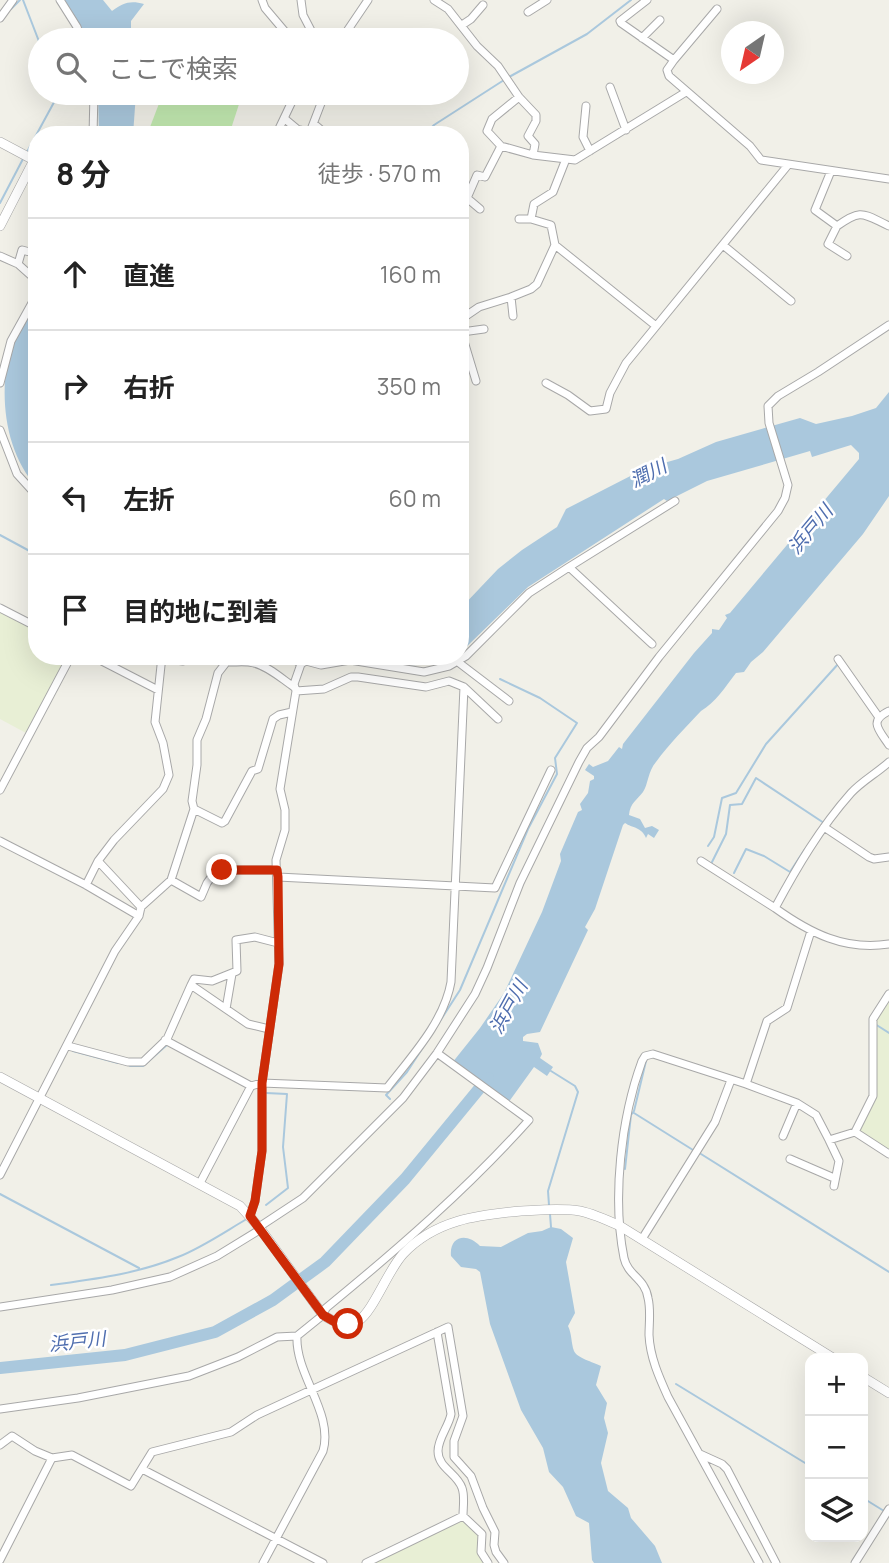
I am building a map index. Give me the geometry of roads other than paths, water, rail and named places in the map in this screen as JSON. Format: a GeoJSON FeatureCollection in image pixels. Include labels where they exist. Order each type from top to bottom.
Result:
{"type":"FeatureCollection","features":[{"type":"Feature","properties":{"kind":"street"},"geometry":{"type":"LineString","coordinates":[[0,18],[13,0]]}},
{"type":"Feature","properties":{"kind":"street"},"geometry":{"type":"LineString","coordinates":[[60,0],[77,28]]}},
{"type":"Feature","properties":{"kind":"street"},"geometry":{"type":"LineString","coordinates":[[262,0],[265,8],[282,28]]}},
{"type":"Feature","properties":{"kind":"street"},"geometry":{"type":"LineString","coordinates":[[301,0],[303,15],[310,28]]}},
{"type":"Feature","properties":{"kind":"street"},"geometry":{"type":"LineString","coordinates":[[349,28],[368,0]]}},
{"type":"Feature","properties":{"kind":"street"},"geometry":{"type":"LineString","coordinates":[[434,0],[448,9],[464,28]]}},
{"type":"Feature","properties":{"kind":"street"},"geometry":{"type":"LineString","coordinates":[[528,12],[547,0]]}},
{"type":"Feature","properties":{"kind":"street"},"geometry":{"type":"LineString","coordinates":[[647,0],[620,21],[674,60]]}},
{"type":"Feature","properties":{"kind":"street"},"geometry":{"type":"LineString","coordinates":[[462,25],[483,5]]}},
{"type":"Feature","properties":{"kind":"street"},"geometry":{"type":"LineString","coordinates":[[717,9],[666,73],[750,146],[761,160],[889,179]]}},
{"type":"Feature","properties":{"kind":"street"},"geometry":{"type":"LineString","coordinates":[[642,38],[660,20]]}},
{"type":"Feature","properties":{"kind":"street"},"geometry":{"type":"LineString","coordinates":[[469,35],[537,118],[529,134],[535,144],[533,155]]}},
{"type":"Feature","properties":{"kind":"street"},"geometry":{"type":"LineString","coordinates":[[610,87],[626,130]]}},
{"type":"Feature","properties":{"kind":"street"},"geometry":{"type":"LineString","coordinates":[[519,97],[492,119],[487,131],[501,146],[533,155],[575,160],[686,92]]}},
{"type":"Feature","properties":{"kind":"street"},"geometry":{"type":"LineString","coordinates":[[93,126],[94,105]]}},
{"type":"Feature","properties":{"kind":"street"},"geometry":{"type":"LineString","coordinates":[[281,126],[291,105]]}},
{"type":"Feature","properties":{"kind":"street"},"geometry":{"type":"LineString","coordinates":[[314,126],[321,105]]}},
{"type":"Feature","properties":{"kind":"street"},"geometry":{"type":"LineString","coordinates":[[586,106],[583,137],[590,151]]}},
{"type":"Feature","properties":{"kind":"street"},"geometry":{"type":"LineString","coordinates":[[285,120],[293,126]]}},
{"type":"Feature","properties":{"kind":"street"},"geometry":{"type":"LineString","coordinates":[[0,142],[28,156]]}},
{"type":"Feature","properties":{"kind":"street"},"geometry":{"type":"LineString","coordinates":[[469,193],[477,175],[485,177],[501,146]]}},
{"type":"Feature","properties":{"kind":"street"},"geometry":{"type":"LineString","coordinates":[[531,219],[534,204],[553,192],[566,159]]}},
{"type":"Feature","properties":{"kind":"street"},"geometry":{"type":"LineString","coordinates":[[546,383],[590,411],[606,409],[610,393],[626,363],[788,165]]}},
{"type":"Feature","properties":{"kind":"street"},"geometry":{"type":"LineString","coordinates":[[831,171],[815,210],[837,226]]}},
{"type":"Feature","properties":{"kind":"street"},"geometry":{"type":"LineString","coordinates":[[0,226],[28,173]]}},
{"type":"Feature","properties":{"kind":"street"},"geometry":{"type":"LineString","coordinates":[[469,200],[480,209]]}},
{"type":"Feature","properties":{"kind":"street"},"geometry":{"type":"LineString","coordinates":[[847,256],[828,244],[837,226],[853,215],[865,215],[889,226]]}},
{"type":"Feature","properties":{"kind":"street"},"geometry":{"type":"LineString","coordinates":[[469,314],[479,307],[511,298],[537,284],[555,245],[552,226],[531,219],[519,219]]}},
{"type":"Feature","properties":{"kind":"street"},"geometry":{"type":"LineString","coordinates":[[555,245],[656,327]]}},
{"type":"Feature","properties":{"kind":"street"},"geometry":{"type":"LineString","coordinates":[[723,245],[791,302]]}},
{"type":"Feature","properties":{"kind":"street"},"geometry":{"type":"LineString","coordinates":[[18,264],[22,250],[28,252]]}},
{"type":"Feature","properties":{"kind":"street"},"geometry":{"type":"LineString","coordinates":[[0,256],[18,264],[28,273]]}},
{"type":"Feature","properties":{"kind":"street"},"geometry":{"type":"LineString","coordinates":[[511,298],[513,316]]}},
{"type":"Feature","properties":{"kind":"street"},"geometry":{"type":"LineString","coordinates":[[0,383],[1,371],[16,332],[28,310]]}},
{"type":"Feature","properties":{"kind":"street"},"geometry":{"type":"LineString","coordinates":[[0,1307],[113,1290],[170,1278],[217,1255],[303,1198],[403,1098],[437,1053],[483,976],[544,831],[587,748],[599,737],[659,657],[745,553],[785,498],[788,485],[769,423],[768,406],[778,396],[889,324]]}},
{"type":"Feature","properties":{"kind":"street"},"geometry":{"type":"LineString","coordinates":[[469,330],[484,329]]}},
{"type":"Feature","properties":{"kind":"street"},"geometry":{"type":"LineString","coordinates":[[469,357],[476,381]]}},
{"type":"Feature","properties":{"kind":"street"},"geometry":{"type":"LineString","coordinates":[[0,430],[18,474],[28,486]]}},
{"type":"Feature","properties":{"kind":"street"},"geometry":{"type":"LineString","coordinates":[[469,651],[529,593],[675,500]]}},
{"type":"Feature","properties":{"kind":"street"},"geometry":{"type":"LineString","coordinates":[[569,567],[652,644]]}},
{"type":"Feature","properties":{"kind":"street"},"geometry":{"type":"LineString","coordinates":[[0,608],[28,622]]}},
{"type":"Feature","properties":{"kind":"street"},"geometry":{"type":"LineString","coordinates":[[838,659],[878,716],[877,727],[889,745]]}},
{"type":"Feature","properties":{"kind":"street"},"geometry":{"type":"LineString","coordinates":[[0,790],[66,665]]}},
{"type":"Feature","properties":{"kind":"street"},"geometry":{"type":"LineString","coordinates":[[109,665],[158,690]]}},
{"type":"Feature","properties":{"kind":"street"},"geometry":{"type":"LineString","coordinates":[[86,885],[98,861],[114,839],[163,789],[169,775],[163,743],[155,722],[161,665]]}},
{"type":"Feature","properties":{"kind":"street"},"geometry":{"type":"LineString","coordinates":[[0,1175],[115,951],[139,916],[141,906],[171,880],[194,809],[192,801],[197,740],[206,719],[218,673],[224,665]]}},
{"type":"Feature","properties":{"kind":"street"},"geometry":{"type":"LineString","coordinates":[[260,665],[295,688],[324,689],[351,677],[426,687],[449,681],[464,687],[498,719]]}},
{"type":"Feature","properties":{"kind":"street"},"geometry":{"type":"LineString","coordinates":[[381,665],[424,672],[448,665]]}},
{"type":"Feature","properties":{"kind":"street"},"geometry":{"type":"LineString","coordinates":[[462,665],[509,701]]}},
{"type":"Feature","properties":{"kind":"street"},"geometry":{"type":"LineString","coordinates":[[250,1216],[255,1201],[262,1151],[262,1083],[276,995],[276,860],[285,830],[285,810],[280,789],[295,688],[301,666]]}},
{"type":"Feature","properties":{"kind":"street"},"geometry":{"type":"LineString","coordinates":[[165,1040],[251,1086],[262,1083],[387,1088],[419,1046],[448,1000],[464,687]]}},
{"type":"Feature","properties":{"kind":"street"},"geometry":{"type":"LineString","coordinates":[[878,716],[889,711]]}},
{"type":"Feature","properties":{"kind":"street"},"geometry":{"type":"LineString","coordinates":[[194,809],[222,823],[225,821],[252,771],[258,769],[273,719],[292,712]]}},
{"type":"Feature","properties":{"kind":"street"},"geometry":{"type":"LineString","coordinates":[[775,908],[824,827],[852,791],[889,762]]}},
{"type":"Feature","properties":{"kind":"street"},"geometry":{"type":"LineString","coordinates":[[171,880],[201,897],[215,872],[234,870],[495,888],[551,770]]}},
{"type":"Feature","properties":{"kind":"street"},"geometry":{"type":"LineString","coordinates":[[824,827],[869,857],[889,857]]}},
{"type":"Feature","properties":{"kind":"street"},"geometry":{"type":"LineString","coordinates":[[0,841],[86,885],[139,916]]}},
{"type":"Feature","properties":{"kind":"street"},"geometry":{"type":"LineString","coordinates":[[98,861],[141,906]]}},
{"type":"Feature","properties":{"kind":"street"},"geometry":{"type":"LineString","coordinates":[[701,861],[811,931],[841,943],[859,946],[889,944]]}},
{"type":"Feature","properties":{"kind":"street"},"geometry":{"type":"LineString","coordinates":[[746,1084],[767,1021],[787,1008],[811,931]]}},
{"type":"Feature","properties":{"kind":"street"},"geometry":{"type":"LineString","coordinates":[[68,1046],[128,1062],[143,1062],[165,1040],[194,979],[212,981],[237,971],[236,940],[255,937],[278,943]]}},
{"type":"Feature","properties":{"kind":"street"},"geometry":{"type":"LineString","coordinates":[[226,1009],[232,974]]}},
{"type":"Feature","properties":{"kind":"street"},"geometry":{"type":"LineString","coordinates":[[191,985],[248,1024],[269,1029]]}},
{"type":"Feature","properties":{"kind":"street"},"geometry":{"type":"LineString","coordinates":[[829,1140],[855,1132],[873,1096],[873,1018],[889,994]]}},
{"type":"Feature","properties":{"kind":"street"},"geometry":{"type":"LineString","coordinates":[[0,1409],[78,1398],[189,1376],[238,1357],[277,1337],[295,1336],[323,1315],[326,1308],[421,1229],[466,1187],[529,1120],[437,1053]]}},
{"type":"Feature","properties":{"kind":"street"},"geometry":{"type":"LineString","coordinates":[[759,1563],[668,1397],[657,1371],[649,1336],[645,1284],[630,1271],[625,1262],[620,1226],[621,1161],[626,1118],[645,1056],[664,1056],[746,1084],[797,1104],[816,1115],[839,1161],[834,1182],[790,1159]]}},
{"type":"Feature","properties":{"kind":"street"},"geometry":{"type":"LineString","coordinates":[[0,1077],[231,1200],[260,1228],[323,1315],[341,1324],[360,1320],[404,1253],[440,1226],[475,1216],[559,1209],[587,1213],[620,1226],[825,1353]]}},
{"type":"Feature","properties":{"kind":"street"},"geometry":{"type":"LineString","coordinates":[[642,1239],[715,1122],[731,1080]]}},
{"type":"Feature","properties":{"kind":"street"},"geometry":{"type":"LineString","coordinates":[[200,1183],[251,1086]]}},
{"type":"Feature","properties":{"kind":"street"},"geometry":{"type":"LineString","coordinates":[[783,1136],[797,1104]]}},
{"type":"Feature","properties":{"kind":"street"},"geometry":{"type":"LineString","coordinates":[[855,1132],[889,1154]]}},
{"type":"Feature","properties":{"kind":"street"},"geometry":{"type":"LineString","coordinates":[[0,1445],[12,1436],[52,1458],[72,1455],[131,1486],[152,1452],[231,1432],[257,1415],[448,1327],[463,1416],[454,1441],[454,1457],[471,1476],[495,1532],[496,1552],[504,1563]]}},
{"type":"Feature","properties":{"kind":"street"},"geometry":{"type":"LineString","coordinates":[[437,1332],[451,1414],[450,1422],[439,1443],[438,1455],[462,1486],[463,1516],[482,1534],[481,1552],[488,1563]]}},
{"type":"Feature","properties":{"kind":"street"},"geometry":{"type":"LineString","coordinates":[[262,1563],[323,1451],[327,1438],[295,1336]]}},
{"type":"Feature","properties":{"kind":"street"},"geometry":{"type":"LineString","coordinates":[[868,1380],[889,1393]]}},
{"type":"Feature","properties":{"kind":"street"},"geometry":{"type":"LineString","coordinates":[[699,1454],[727,1469],[776,1563]]}},
{"type":"Feature","properties":{"kind":"street"},"geometry":{"type":"LineString","coordinates":[[0,1560],[52,1458]]}},
{"type":"Feature","properties":{"kind":"street"},"geometry":{"type":"LineString","coordinates":[[142,1469],[323,1563]]}},
{"type":"Feature","properties":{"kind":"street"},"geometry":{"type":"LineString","coordinates":[[855,1563],[889,1509]]}},
{"type":"Feature","properties":{"kind":"street"},"geometry":{"type":"LineString","coordinates":[[366,1563],[463,1516]]}},
{"type":"Feature","properties":{"kind":"water"},"geometry":{"type":"Polygon","coordinates":[[[62,0],[103,0],[112,11],[127,3],[144,4],[131,21],[131,28],[80,28],[62,0]]]}},
{"type":"Feature","properties":{"kind":"water"},"geometry":{"type":"Polygon","coordinates":[[[98,105],[135,105],[134,126],[99,126],[98,105]]]}},
{"type":"Feature","properties":{"kind":"water"},"geometry":{"type":"Polygon","coordinates":[[[28,316],[28,476],[19,461],[8,430],[5,396],[7,363],[28,316]]]}},
{"type":"Feature","properties":{"kind":"water","name":"潤川"},"geometry":{"type":"Polygon","coordinates":[[[889,392],[889,496],[863,534],[763,652],[744,672],[736,673],[716,699],[684,729],[653,766],[645,789],[632,805],[629,815],[640,819],[645,828],[652,826],[659,830],[654,838],[648,834],[646,838],[639,830],[625,823],[623,825],[595,909],[585,927],[588,930],[540,1032],[523,1037],[523,1041],[538,1043],[542,1054],[540,1058],[553,1067],[547,1076],[534,1067],[508,1103],[452,1063],[504,993],[542,912],[561,861],[560,854],[578,812],[582,810],[580,804],[588,793],[590,781],[594,779],[594,776],[585,770],[589,764],[593,767],[608,761],[619,747],[622,749],[623,744],[712,633],[712,629],[719,630],[727,618],[725,615],[730,613],[859,459],[859,453],[851,445],[812,457],[810,451],[707,481],[667,501],[664,499],[528,587],[469,644],[469,600],[498,569],[557,527],[566,509],[646,468],[678,459],[716,442],[800,418],[816,424],[876,408],[889,392]]]}},
{"type":"Feature","properties":{"kind":"water"},"geometry":{"type":"Polygon","coordinates":[[[551,1227],[561,1229],[573,1238],[566,1262],[575,1313],[568,1326],[574,1351],[582,1358],[601,1366],[596,1385],[607,1403],[604,1418],[608,1433],[601,1463],[608,1491],[628,1508],[631,1518],[655,1546],[662,1563],[594,1563],[589,1523],[576,1516],[563,1487],[549,1472],[543,1448],[521,1410],[490,1324],[480,1272],[461,1267],[451,1256],[453,1244],[460,1238],[470,1239],[480,1246],[501,1247],[528,1233],[551,1227]]]}},
{"type":"Feature","properties":{"kind":"waterway"},"geometry":{"type":"LineString","coordinates":[[11,9],[20,0]]}},
{"type":"Feature","properties":{"kind":"waterway"},"geometry":{"type":"LineString","coordinates":[[23,0],[34,28]]}},
{"type":"Feature","properties":{"kind":"waterway"},"geometry":{"type":"LineString","coordinates":[[509,77],[587,34],[631,0]]}},
{"type":"Feature","properties":{"kind":"waterway"},"geometry":{"type":"LineString","coordinates":[[469,102],[504,80]]}},
{"type":"Feature","properties":{"kind":"waterway"},"geometry":{"type":"LineString","coordinates":[[41,126],[52,105]]}},
{"type":"Feature","properties":{"kind":"waterway"},"geometry":{"type":"LineString","coordinates":[[433,126],[465,105]]}},
{"type":"Feature","properties":{"kind":"waterway"},"geometry":{"type":"LineString","coordinates":[[0,203],[24,157]]}},
{"type":"Feature","properties":{"kind":"waterway"},"geometry":{"type":"LineString","coordinates":[[0,535],[28,550]]}},
{"type":"Feature","properties":{"kind":"waterway"},"geometry":{"type":"LineString","coordinates":[[708,846],[714,837],[722,798],[736,793],[766,744],[839,663]]}},
{"type":"Feature","properties":{"kind":"waterway"},"geometry":{"type":"LineString","coordinates":[[390,1099],[386,1095],[407,1072],[460,990],[528,829],[557,774],[555,758],[577,723],[540,698],[500,679]]}},
{"type":"Feature","properties":{"kind":"waterway"},"geometry":{"type":"LineString","coordinates":[[712,862],[726,834],[730,805],[742,804],[756,778],[824,823]]}},
{"type":"Feature","properties":{"kind":"waterway"},"geometry":{"type":"LineString","coordinates":[[734,873],[746,849],[764,856],[790,872],[805,849]]}},
{"type":"Feature","properties":{"kind":"waterway"},"geometry":{"type":"LineString","coordinates":[[875,1024],[889,1033]]}},
{"type":"Feature","properties":{"kind":"waterway"},"geometry":{"type":"LineString","coordinates":[[130,1066],[143,1066],[168,1044]]}},
{"type":"Feature","properties":{"kind":"waterway"},"geometry":{"type":"LineString","coordinates":[[73,1051],[118,1063]]}},
{"type":"Feature","properties":{"kind":"waterway"},"geometry":{"type":"LineString","coordinates":[[625,1169],[631,1115],[646,1061]]}},
{"type":"Feature","properties":{"kind":"waterway"},"geometry":{"type":"LineString","coordinates":[[549,1205],[548,1191],[578,1092],[575,1086],[551,1071]]}},
{"type":"Feature","properties":{"kind":"waterway","name":"浜戸川"},"geometry":{"type":"LineString","coordinates":[[0,1368],[125,1355],[215,1332],[273,1300],[325,1262],[405,1179],[488,1078]]}},
{"type":"Feature","properties":{"kind":"waterway"},"geometry":{"type":"LineString","coordinates":[[266,1093],[287,1094],[283,1147],[288,1188],[266,1205]]}},
{"type":"Feature","properties":{"kind":"waterway"},"geometry":{"type":"LineString","coordinates":[[634,1113],[693,1150]]}},
{"type":"Feature","properties":{"kind":"waterway"},"geometry":{"type":"LineString","coordinates":[[701,1154],[889,1272]]}},
{"type":"Feature","properties":{"kind":"waterway"},"geometry":{"type":"LineString","coordinates":[[0,1194],[139,1268]]}},
{"type":"Feature","properties":{"kind":"waterway"},"geometry":{"type":"LineString","coordinates":[[550,1214],[551,1227]]}},
{"type":"Feature","properties":{"kind":"waterway"},"geometry":{"type":"LineString","coordinates":[[51,1285],[115,1275],[163,1263],[195,1249],[245,1220]]}},
{"type":"Feature","properties":{"kind":"waterway"},"geometry":{"type":"LineString","coordinates":[[676,1384],[805,1463]]}},
{"type":"Feature","properties":{"kind":"waterway"},"geometry":{"type":"LineString","coordinates":[[868,1501],[884,1511]]}}]}
